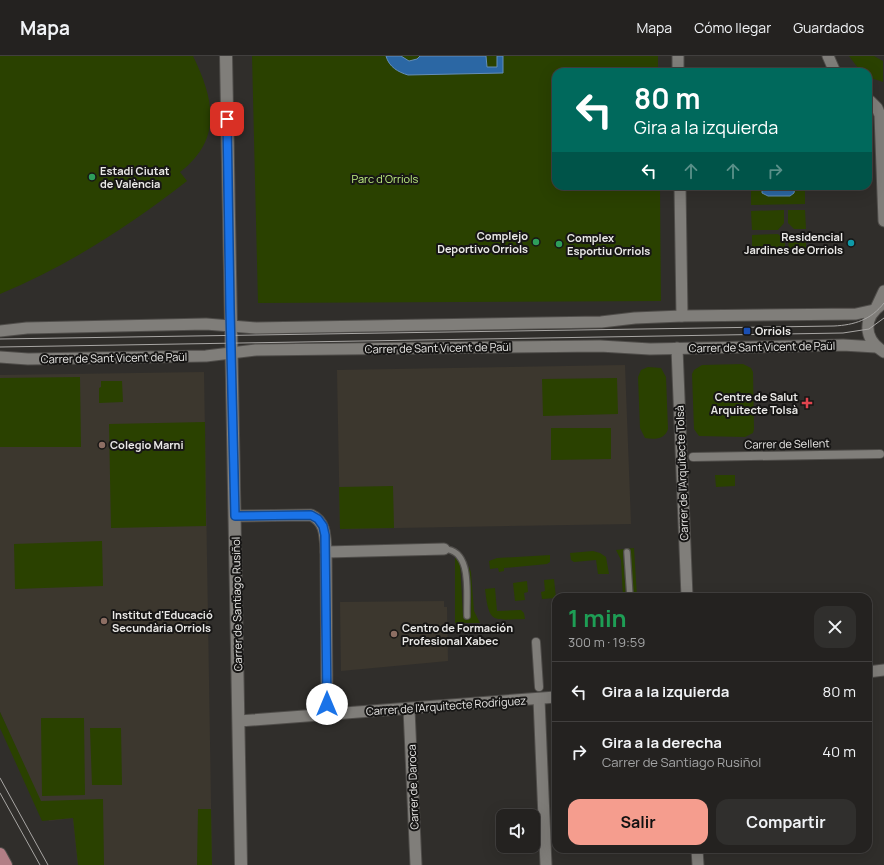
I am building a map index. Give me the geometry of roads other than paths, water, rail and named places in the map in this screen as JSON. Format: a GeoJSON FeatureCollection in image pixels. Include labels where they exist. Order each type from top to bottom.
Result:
{"type":"FeatureCollection","features":[{"type":"Feature","properties":{"kind":"main road"},"geometry":{"type":"LineString","coordinates":[[0,854],[6,865]]}},
{"type":"Feature","properties":{"kind":"street","name":"Carrer de Santiago Rusiñol"},"geometry":{"type":"LineString","coordinates":[[226,56],[241,865]]}},
{"type":"Feature","properties":{"kind":"street"},"geometry":{"type":"LineString","coordinates":[[678,56],[678,68]]}},
{"type":"Feature","properties":{"kind":"street"},"geometry":{"type":"LineString","coordinates":[[828,56],[833,68]]}},
{"type":"Feature","properties":{"kind":"street"},"geometry":{"type":"LineString","coordinates":[[872,101],[884,104]]}},
{"type":"Feature","properties":{"kind":"street"},"geometry":{"type":"LineString","coordinates":[[872,103],[877,108],[880,115],[884,221]]}},
{"type":"Feature","properties":{"kind":"street"},"geometry":{"type":"LineString","coordinates":[[680,190],[682,316]]}},
{"type":"Feature","properties":{"kind":"street"},"geometry":{"type":"LineString","coordinates":[[880,349],[871,340],[868,331],[868,323],[878,307],[884,291]]}},
{"type":"Feature","properties":{"kind":"street","name":"Carrer de Sant Vicent de Paül"},"geometry":{"type":"LineString","coordinates":[[0,331],[28,328],[206,324],[256,328],[601,322],[635,318],[682,316],[856,314],[878,307]]}},
{"type":"Feature","properties":{"kind":"street","name":"Carrer de Sant Vicent de Paül"},"geometry":{"type":"LineString","coordinates":[[0,357],[28,359],[183,356],[256,350],[600,346],[650,349],[843,345],[880,349]]}},
{"type":"Feature","properties":{"kind":"street","name":"Carrer de l'Arquitecte Tolsà"},"geometry":{"type":"LineString","coordinates":[[677,348],[687,593]]}},
{"type":"Feature","properties":{"kind":"street","name":"Carrer de Sellent"},"geometry":{"type":"LineString","coordinates":[[694,457],[880,454]]}},
{"type":"Feature","properties":{"kind":"street"},"geometry":{"type":"LineString","coordinates":[[235,516],[311,515],[318,519],[323,526],[326,552],[327,715]]}},
{"type":"Feature","properties":{"kind":"street"},"geometry":{"type":"LineString","coordinates":[[326,552],[444,548]]}},
{"type":"Feature","properties":{"kind":"street"},"geometry":{"type":"LineString","coordinates":[[536,642],[539,687]]}},
{"type":"Feature","properties":{"kind":"street"},"geometry":{"type":"LineString","coordinates":[[872,672],[884,670]]}},
{"type":"Feature","properties":{"kind":"street","name":"Carrer de l'Arquitecte Rodríguez"},"geometry":{"type":"LineString","coordinates":[[239,721],[552,698]]}},
{"type":"Feature","properties":{"kind":"street"},"geometry":{"type":"LineString","coordinates":[[539,699],[546,865]]}},
{"type":"Feature","properties":{"kind":"street","name":"Carrer de Daroca"},"geometry":{"type":"LineString","coordinates":[[409,709],[416,865]]}},
{"type":"Feature","properties":{"kind":"street"},"geometry":{"type":"LineString","coordinates":[[697,853],[698,865]]}},
{"type":"Feature","properties":{"kind":"lane"},"geometry":{"type":"LineString","coordinates":[[444,548],[456,551],[464,561],[467,616]]}},
{"type":"Feature","properties":{"kind":"lane"},"geometry":{"type":"LineString","coordinates":[[627,552],[630,593]]}},
{"type":"Feature","properties":{"kind":"water"},"geometry":{"type":"Polygon","coordinates":[[[386,56],[401,56],[409,61],[417,59],[420,56],[486,56],[487,67],[497,67],[497,56],[503,56],[503,73],[408,75],[394,68],[387,60],[386,56]]]}},
{"type":"Feature","properties":{"kind":"water"},"geometry":{"type":"Polygon","coordinates":[[[762,190],[794,190],[794,193],[790,196],[768,196],[762,193],[762,190]]]}},
{"type":"Feature","properties":{"kind":"tram line"},"geometry":{"type":"LineString","coordinates":[[0,339],[834,326],[855,323],[862,320],[874,314],[884,303]]}},
{"type":"Feature","properties":{"kind":"tram line"},"geometry":{"type":"LineString","coordinates":[[0,347],[843,333],[869,329],[884,318]]}},
{"type":"Feature","properties":{"kind":"tram line"},"geometry":{"type":"LineString","coordinates":[[0,778],[48,865]]}},
{"type":"Feature","properties":{"kind":"tram line"},"geometry":{"type":"LineString","coordinates":[[0,793],[40,865]]}},
{"type":"Feature","properties":{"kind":"place","name":"Estadi Ciutat de València"},"geometry":{"type":"Point","coordinates":[92,177]}},
{"type":"Feature","properties":{"kind":"place","name":"Complejo Deportivo Orriols"},"geometry":{"type":"Point","coordinates":[536,242]}},
{"type":"Feature","properties":{"kind":"place","name":"Residencial Jardines de Orriols"},"geometry":{"type":"Point","coordinates":[851,243]}},
{"type":"Feature","properties":{"kind":"place","name":"Complex Esportiu Orriols"},"geometry":{"type":"Point","coordinates":[559,244]}},
{"type":"Feature","properties":{"kind":"place","name":"Orriols"},"geometry":{"type":"Point","coordinates":[747,331]}},
{"type":"Feature","properties":{"kind":"place","name":"Centre de Salut Arquitecte Tolsà"},"geometry":{"type":"Point","coordinates":[807,403]}},
{"type":"Feature","properties":{"kind":"place","name":"Colegio Marni"},"geometry":{"type":"Point","coordinates":[102,445]}},
{"type":"Feature","properties":{"kind":"place","name":"Institut d'Educació Secundària Orriols"},"geometry":{"type":"Point","coordinates":[104,621]}},
{"type":"Feature","properties":{"kind":"place","name":"Centro de Formación Profesional Xabec"},"geometry":{"type":"Point","coordinates":[394,634]}},
{"type":"Feature","properties":{"kind":"park label","name":"Parc d'Orriols"},"geometry":{"type":"Point","coordinates":[385,179]}}]}
